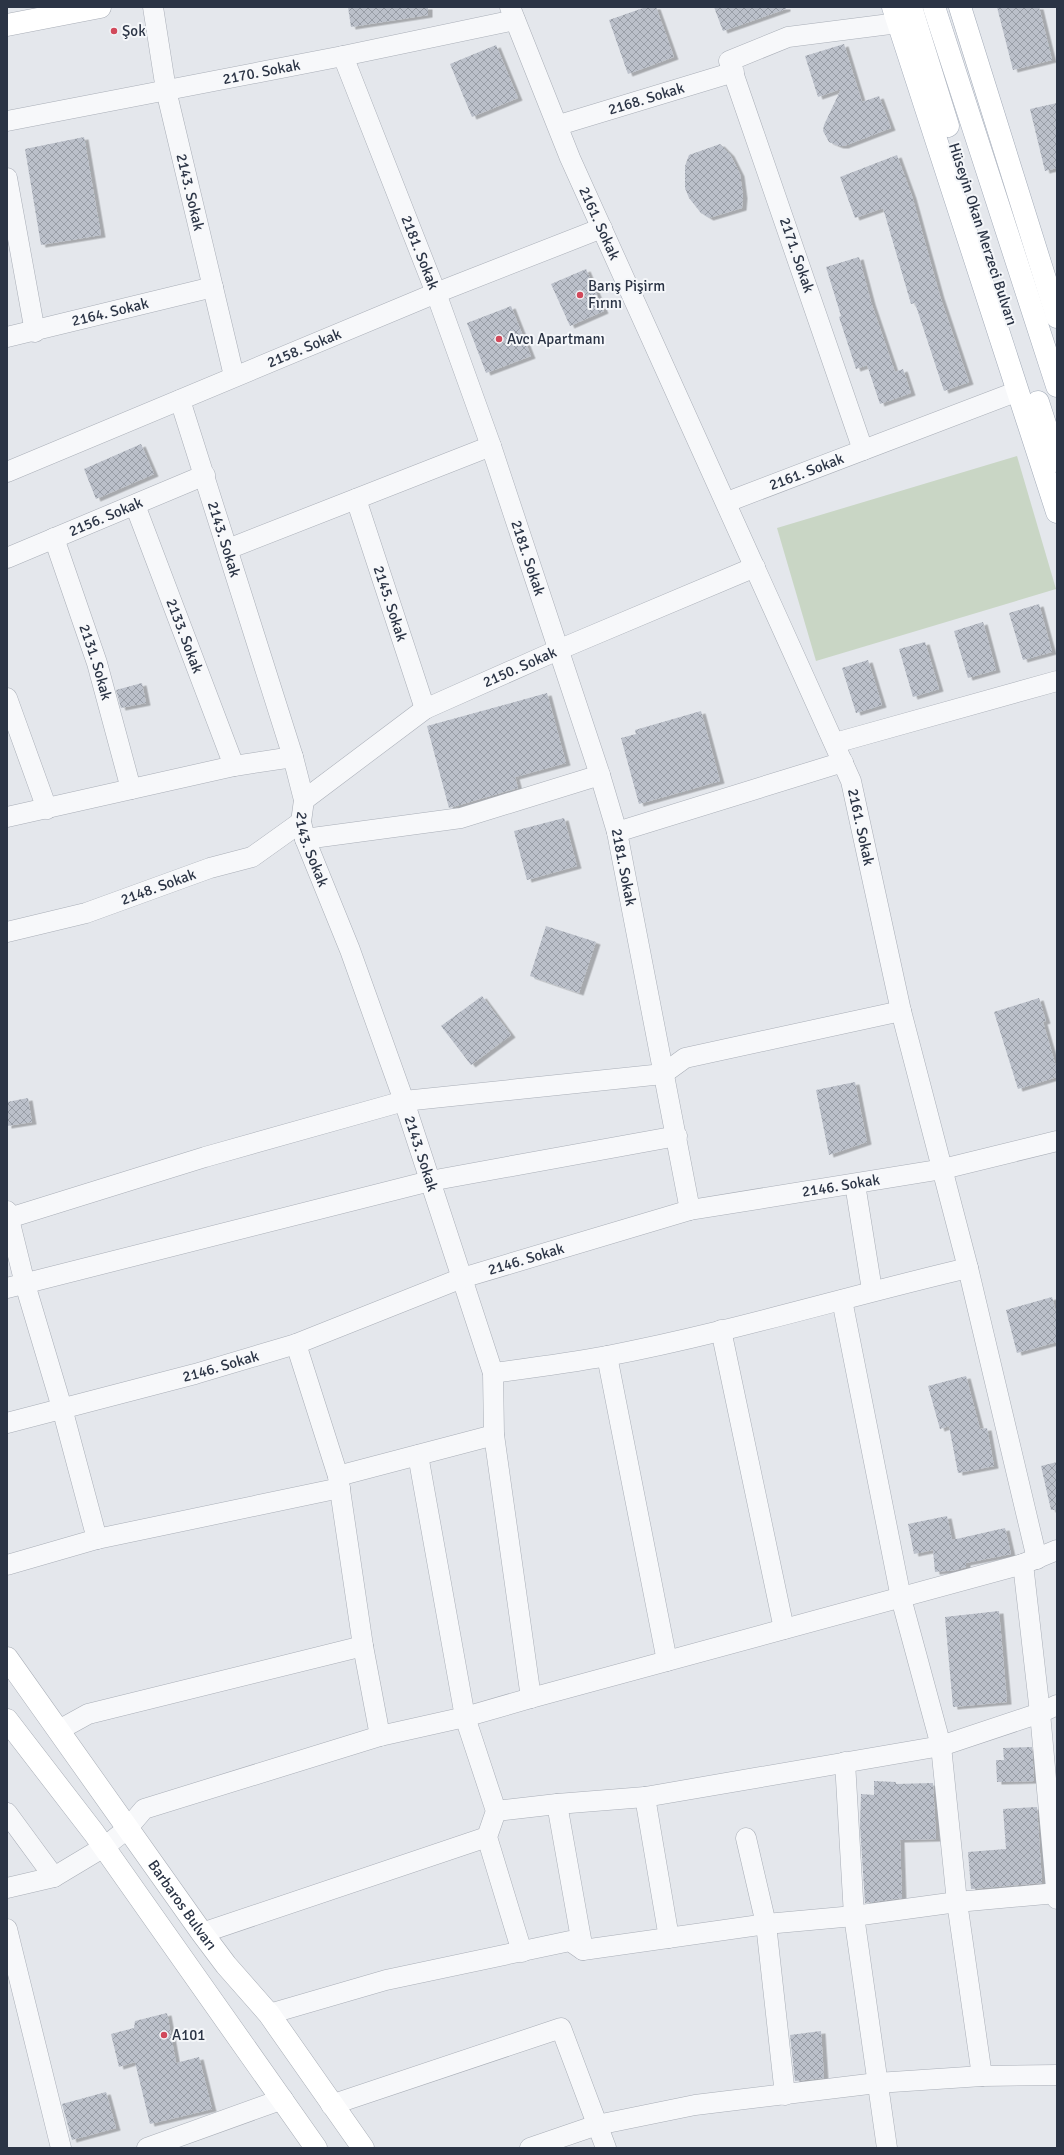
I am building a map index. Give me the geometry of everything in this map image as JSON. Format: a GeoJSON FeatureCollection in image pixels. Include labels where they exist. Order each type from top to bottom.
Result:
{"type":"FeatureCollection","features":[{"type":"Feature","properties":{"kind":"main road"},"geometry":{"type":"LineString","coordinates":[[7,25],[100,7]]}},
{"type":"Feature","properties":{"kind":"main road","name":"Hüseyin Okan Merzeci Bulvarı"},"geometry":{"type":"LineString","coordinates":[[934,7],[1057,386]]}},
{"type":"Feature","properties":{"kind":"main road"},"geometry":{"type":"LineString","coordinates":[[898,11],[1057,512]]}},
{"type":"Feature","properties":{"kind":"main road","name":"Hüseyin Okan Merzeci Bulvarı"},"geometry":{"type":"LineString","coordinates":[[898,11],[1057,461]]}},
{"type":"Feature","properties":{"kind":"main road"},"geometry":{"type":"LineString","coordinates":[[962,11],[1057,317]]}},
{"type":"Feature","properties":{"kind":"main road","name":"Barbaros Bulvarı"},"geometry":{"type":"LineString","coordinates":[[7,1658],[202,1933],[226,1965],[269,2014],[331,2105],[363,2148]]}},
{"type":"Feature","properties":{"kind":"main road","name":"Barbaros Bulvarı"},"geometry":{"type":"LineString","coordinates":[[7,1720],[104,1847],[283,2099],[316,2148]]}},
{"type":"Feature","properties":{"kind":"street","name":"2143. Sokak"},"geometry":{"type":"LineString","coordinates":[[153,7],[166,90],[234,376]]}},
{"type":"Feature","properties":{"kind":"street","name":"2168. Sokak"},"geometry":{"type":"LineString","coordinates":[[558,125],[732,66],[788,37],[898,11]]}},
{"type":"Feature","properties":{"kind":"street","name":"2170. Sokak"},"geometry":{"type":"LineString","coordinates":[[7,121],[343,56],[513,13]]}},
{"type":"Feature","properties":{"kind":"street","name":"2161. Sokak"},"geometry":{"type":"LineString","coordinates":[[513,13],[570,158],[727,502],[755,568],[851,781],[901,1011],[944,1169],[968,1268],[1030,1562],[1049,1709],[1057,1895]]}},
{"type":"Feature","properties":{"kind":"street","name":"2181. Sokak"},"geometry":{"type":"LineString","coordinates":[[343,56],[436,293],[491,446],[600,775],[617,832],[663,1074],[677,1136],[690,1210]]}},
{"type":"Feature","properties":{"kind":"street","name":"2171. Sokak"},"geometry":{"type":"LineString","coordinates":[[732,66],[863,450]]}},
{"type":"Feature","properties":{"kind":"street"},"geometry":{"type":"LineString","coordinates":[[7,178],[35,332]]}},
{"type":"Feature","properties":{"kind":"street","name":"2158. Sokak"},"geometry":{"type":"LineString","coordinates":[[7,472],[436,293],[602,228]]}},
{"type":"Feature","properties":{"kind":"street","name":"2164. Sokak"},"geometry":{"type":"LineString","coordinates":[[7,337],[35,332],[213,287]]}},
{"type":"Feature","properties":{"kind":"street","name":"2161. Sokak"},"geometry":{"type":"LineString","coordinates":[[727,502],[1018,391]]}},
{"type":"Feature","properties":{"kind":"street","name":"2143. Sokak"},"geometry":{"type":"LineString","coordinates":[[180,400],[205,475],[293,757],[304,800],[303,831],[350,950],[404,1101],[493,1373],[494,1435],[531,1698]]}},
{"type":"Feature","properties":{"kind":"street"},"geometry":{"type":"LineString","coordinates":[[228,549],[491,446]]}},
{"type":"Feature","properties":{"kind":"street","name":"2156. Sokak"},"geometry":{"type":"LineString","coordinates":[[7,558],[205,475]]}},
{"type":"Feature","properties":{"kind":"street","name":"2145. Sokak"},"geometry":{"type":"LineString","coordinates":[[356,499],[425,709]]}},
{"type":"Feature","properties":{"kind":"street","name":"2133. Sokak"},"geometry":{"type":"LineString","coordinates":[[135,505],[234,766]]}},
{"type":"Feature","properties":{"kind":"street","name":"2131. Sokak"},"geometry":{"type":"LineString","coordinates":[[54,538],[97,663],[131,789]]}},
{"type":"Feature","properties":{"kind":"street","name":"2150. Sokak"},"geometry":{"type":"LineString","coordinates":[[304,800],[425,709],[558,650],[755,568]]}},
{"type":"Feature","properties":{"kind":"street"},"geometry":{"type":"LineString","coordinates":[[835,743],[1057,681]]}},
{"type":"Feature","properties":{"kind":"street"},"geometry":{"type":"LineString","coordinates":[[7,698],[47,809]]}},
{"type":"Feature","properties":{"kind":"street"},"geometry":{"type":"LineString","coordinates":[[7,817],[234,766],[293,757]]}},
{"type":"Feature","properties":{"kind":"street"},"geometry":{"type":"LineString","coordinates":[[617,832],[843,762]]}},
{"type":"Feature","properties":{"kind":"street"},"geometry":{"type":"LineString","coordinates":[[303,831],[461,818],[600,775]]}},
{"type":"Feature","properties":{"kind":"street","name":"2148. Sokak"},"geometry":{"type":"LineString","coordinates":[[7,932],[86,913],[210,868],[252,857],[303,831]]}},
{"type":"Feature","properties":{"kind":"street"},"geometry":{"type":"LineString","coordinates":[[97,1539],[62,1408],[16,1286],[8,1214],[205,1156],[404,1101],[663,1074],[685,1058],[901,1011]]}},
{"type":"Feature","properties":{"kind":"street"},"geometry":{"type":"LineString","coordinates":[[16,1286],[430,1181],[677,1136]]}},
{"type":"Feature","properties":{"kind":"street","name":"2146. Sokak"},"geometry":{"type":"LineString","coordinates":[[7,1423],[195,1374],[296,1344],[462,1278],[690,1210],[944,1169],[1057,1141]]}},
{"type":"Feature","properties":{"kind":"street"},"geometry":{"type":"LineString","coordinates":[[855,1184],[872,1290]]}},
{"type":"Feature","properties":{"kind":"street"},"geometry":{"type":"LineString","coordinates":[[493,1373],[607,1356],[720,1330],[842,1300],[872,1290],[968,1268]]}},
{"type":"Feature","properties":{"kind":"street"},"geometry":{"type":"LineString","coordinates":[[842,1300],[901,1598],[941,1746],[958,1902],[982,2076]]}},
{"type":"Feature","properties":{"kind":"street"},"geometry":{"type":"LineString","coordinates":[[720,1330],[784,1629]]}},
{"type":"Feature","properties":{"kind":"street"},"geometry":{"type":"LineString","coordinates":[[296,1344],[339,1482],[363,1646],[380,1736]]}},
{"type":"Feature","properties":{"kind":"street"},"geometry":{"type":"LineString","coordinates":[[607,1356],[667,1661]]}},
{"type":"Feature","properties":{"kind":"street"},"geometry":{"type":"LineString","coordinates":[[7,1565],[97,1539],[339,1482],[418,1454],[494,1435]]}},
{"type":"Feature","properties":{"kind":"street"},"geometry":{"type":"LineString","coordinates":[[418,1454],[465,1717],[496,1811],[487,1837],[522,1952]]}},
{"type":"Feature","properties":{"kind":"street"},"geometry":{"type":"LineString","coordinates":[[7,1888],[54,1877],[104,1847],[127,1829],[144,1809],[380,1736],[465,1717],[901,1598],[1030,1562],[1057,1550]]}},
{"type":"Feature","properties":{"kind":"street"},"geometry":{"type":"LineString","coordinates":[[59,1730],[88,1714],[363,1646]]}},
{"type":"Feature","properties":{"kind":"street"},"geometry":{"type":"LineString","coordinates":[[496,1811],[557,1804],[645,1797],[941,1746],[1049,1709]]}},
{"type":"Feature","properties":{"kind":"street"},"geometry":{"type":"LineString","coordinates":[[845,1762],[854,1916],[887,2148]]}},
{"type":"Feature","properties":{"kind":"street"},"geometry":{"type":"LineString","coordinates":[[645,1797],[669,1938]]}},
{"type":"Feature","properties":{"kind":"street"},"geometry":{"type":"LineString","coordinates":[[557,1804],[583,1950]]}},
{"type":"Feature","properties":{"kind":"street"},"geometry":{"type":"LineString","coordinates":[[7,1813],[54,1877]]}},
{"type":"Feature","properties":{"kind":"street"},"geometry":{"type":"LineString","coordinates":[[202,1933],[487,1837]]}},
{"type":"Feature","properties":{"kind":"street"},"geometry":{"type":"LineString","coordinates":[[746,1838],[766,1924],[785,2095]]}},
{"type":"Feature","properties":{"kind":"street"},"geometry":{"type":"LineString","coordinates":[[269,2014],[386,1980],[570,1941],[583,1950],[766,1924],[854,1916],[958,1902],[1057,1895]]}},
{"type":"Feature","properties":{"kind":"street"},"geometry":{"type":"LineString","coordinates":[[7,1929],[61,2148]]}},
{"type":"Feature","properties":{"kind":"street"},"geometry":{"type":"LineString","coordinates":[[331,2105],[561,2028],[606,2148]]}},
{"type":"Feature","properties":{"kind":"street"},"geometry":{"type":"LineString","coordinates":[[530,2148],[597,2125],[695,2105],[877,2083],[982,2076],[1057,2075]]}},
{"type":"Feature","properties":{"kind":"street"},"geometry":{"type":"LineString","coordinates":[[147,2148],[283,2099]]}},
{"type":"Feature","properties":{"kind":"green space"},"geometry":{"type":"Polygon","coordinates":[[[1017,456],[1056,589],[816,661],[777,528],[1017,456]]]}},
{"type":"Feature","properties":{"kind":"building"},"geometry":{"type":"Polygon","coordinates":[[[348,7],[428,7],[428,15],[351,27],[348,7]]]}},
{"type":"Feature","properties":{"kind":"building"},"geometry":{"type":"Polygon","coordinates":[[[646,7],[656,7],[674,57],[628,74],[609,20],[646,7]]]}},
{"type":"Feature","properties":{"kind":"building"},"geometry":{"type":"Polygon","coordinates":[[[714,7],[786,7],[786,9],[723,31],[714,7]]]}},
{"type":"Feature","properties":{"kind":"building"},"geometry":{"type":"Polygon","coordinates":[[[997,7],[1039,7],[1052,60],[1013,70],[997,7]]]}},
{"type":"Feature","properties":{"kind":"building"},"geometry":{"type":"Polygon","coordinates":[[[844,44],[862,102],[879,96],[891,128],[844,146],[839,146],[829,142],[823,131],[824,125],[841,89],[818,97],[805,56],[844,44]]]}},
{"type":"Feature","properties":{"kind":"building"},"geometry":{"type":"Polygon","coordinates":[[[496,45],[518,98],[472,117],[450,64],[496,45]]]}},
{"type":"Feature","properties":{"kind":"building"},"geometry":{"type":"Polygon","coordinates":[[[1057,103],[1057,168],[1045,171],[1030,109],[1057,103]]]}},
{"type":"Feature","properties":{"kind":"building"},"geometry":{"type":"Polygon","coordinates":[[[84,137],[101,235],[41,245],[25,149],[84,137]]]}},
{"type":"Feature","properties":{"kind":"building"},"geometry":{"type":"Polygon","coordinates":[[[720,144],[730,154],[740,174],[743,196],[742,208],[709,218],[701,213],[689,198],[685,188],[685,166],[689,155],[720,144]]]}},
{"type":"Feature","properties":{"kind":"building"},"geometry":{"type":"Polygon","coordinates":[[[897,155],[912,196],[940,296],[969,382],[944,391],[915,303],[911,304],[883,208],[855,218],[840,177],[897,155]]]}},
{"type":"Feature","properties":{"kind":"building"},"geometry":{"type":"Polygon","coordinates":[[[859,257],[871,302],[895,372],[903,369],[911,393],[880,404],[867,365],[856,369],[839,317],[841,316],[826,267],[859,257]]]}},
{"type":"Feature","properties":{"kind":"building"},"geometry":{"type":"Polygon","coordinates":[[[586,269],[604,311],[570,326],[551,284],[586,269]]]}},
{"type":"Feature","properties":{"kind":"building","name":"Avcı Apartmanı"},"geometry":{"type":"Polygon","coordinates":[[[511,306],[531,356],[486,373],[467,323],[511,306]]]}},
{"type":"Feature","properties":{"kind":"building"},"geometry":{"type":"Polygon","coordinates":[[[141,444],[154,474],[96,499],[84,469],[141,444]]]}},
{"type":"Feature","properties":{"kind":"building"},"geometry":{"type":"Polygon","coordinates":[[[1039,604],[1052,652],[1023,660],[1009,613],[1039,604]]]}},
{"type":"Feature","properties":{"kind":"building"},"geometry":{"type":"Polygon","coordinates":[[[983,622],[996,670],[968,678],[954,631],[983,622]]]}},
{"type":"Feature","properties":{"kind":"building"},"geometry":{"type":"Polygon","coordinates":[[[925,642],[939,689],[913,697],[899,649],[925,642]]]}},
{"type":"Feature","properties":{"kind":"building"},"geometry":{"type":"Polygon","coordinates":[[[868,660],[882,705],[856,713],[842,668],[868,660]]]}},
{"type":"Feature","properties":{"kind":"building"},"geometry":{"type":"Polygon","coordinates":[[[142,683],[146,703],[121,708],[116,690],[142,683]]]}},
{"type":"Feature","properties":{"kind":"building"},"geometry":{"type":"Polygon","coordinates":[[[547,693],[566,763],[515,777],[518,788],[449,808],[427,726],[547,693]]]}},
{"type":"Feature","properties":{"kind":"building"},"geometry":{"type":"Polygon","coordinates":[[[701,711],[720,781],[639,804],[621,738],[636,734],[635,730],[701,711]]]}},
{"type":"Feature","properties":{"kind":"building"},"geometry":{"type":"Polygon","coordinates":[[[564,818],[577,866],[527,880],[514,831],[564,818]]]}},
{"type":"Feature","properties":{"kind":"building"},"geometry":{"type":"Polygon","coordinates":[[[546,926],[596,942],[579,993],[530,976],[546,926]]]}},
{"type":"Feature","properties":{"kind":"building"},"geometry":{"type":"Polygon","coordinates":[[[482,996],[511,1035],[471,1065],[441,1026],[482,996]]]}},
{"type":"Feature","properties":{"kind":"building"},"geometry":{"type":"Polygon","coordinates":[[[1039,998],[1046,1021],[1043,1022],[1057,1070],[1057,1077],[1018,1089],[994,1012],[1039,998]]]}},
{"type":"Feature","properties":{"kind":"building"},"geometry":{"type":"Polygon","coordinates":[[[855,1082],[867,1142],[829,1155],[816,1090],[855,1082]]]}},
{"type":"Feature","properties":{"kind":"building"},"geometry":{"type":"Polygon","coordinates":[[[28,1098],[32,1122],[7,1126],[7,1102],[28,1098]]]}},
{"type":"Feature","properties":{"kind":"building"},"geometry":{"type":"Polygon","coordinates":[[[1052,1297],[1057,1316],[1057,1342],[1017,1353],[1006,1310],[1052,1297]]]}},
{"type":"Feature","properties":{"kind":"building"},"geometry":{"type":"Polygon","coordinates":[[[966,1376],[980,1429],[987,1428],[994,1466],[958,1473],[949,1426],[940,1429],[928,1386],[966,1376]]]}},
{"type":"Feature","properties":{"kind":"building"},"geometry":{"type":"Polygon","coordinates":[[[1057,1462],[1057,1510],[1051,1510],[1041,1466],[1057,1462]]]}},
{"type":"Feature","properties":{"kind":"building"},"geometry":{"type":"Polygon","coordinates":[[[947,1516],[952,1540],[1005,1528],[1011,1554],[966,1563],[966,1567],[956,1570],[935,1572],[933,1550],[914,1554],[908,1524],[947,1516]]]}},
{"type":"Feature","properties":{"kind":"building"},"geometry":{"type":"Polygon","coordinates":[[[999,1611],[1007,1702],[953,1707],[945,1617],[999,1611]]]}},
{"type":"Feature","properties":{"kind":"building"},"geometry":{"type":"Polygon","coordinates":[[[1032,1747],[1034,1781],[997,1782],[996,1760],[1004,1760],[1003,1748],[1032,1747]]]}},
{"type":"Feature","properties":{"kind":"building"},"geometry":{"type":"Polygon","coordinates":[[[874,1781],[896,1782],[896,1784],[933,1783],[936,1839],[900,1840],[902,1898],[865,1903],[860,1826],[861,1794],[874,1795],[874,1781]]]}},
{"type":"Feature","properties":{"kind":"building"},"geometry":{"type":"Polygon","coordinates":[[[1037,1807],[1042,1883],[971,1889],[968,1852],[1006,1849],[1003,1809],[1037,1807]]]}},
{"type":"Feature","properties":{"kind":"building"},"geometry":{"type":"Polygon","coordinates":[[[167,2013],[176,2063],[199,2057],[212,2109],[150,2124],[135,2062],[119,2067],[111,2034],[134,2028],[135,2021],[167,2013]]]}},
{"type":"Feature","properties":{"kind":"building"},"geometry":{"type":"Polygon","coordinates":[[[821,2031],[824,2078],[795,2081],[790,2035],[821,2031]]]}},
{"type":"Feature","properties":{"kind":"building"},"geometry":{"type":"Polygon","coordinates":[[[106,2092],[116,2128],[72,2140],[62,2104],[106,2092]]]}},
{"type":"Feature","properties":{"kind":"place","name":"Şok"},"geometry":{"type":"Point","coordinates":[114,31]}},
{"type":"Feature","properties":{"kind":"place","name":"Barış Pişirm Fırını"},"geometry":{"type":"Point","coordinates":[580,295]}},
{"type":"Feature","properties":{"kind":"place","name":"Avcı Apartmanı"},"geometry":{"type":"Point","coordinates":[499,339]}},
{"type":"Feature","properties":{"kind":"place","name":"A101"},"geometry":{"type":"Point","coordinates":[164,2035]}}]}
